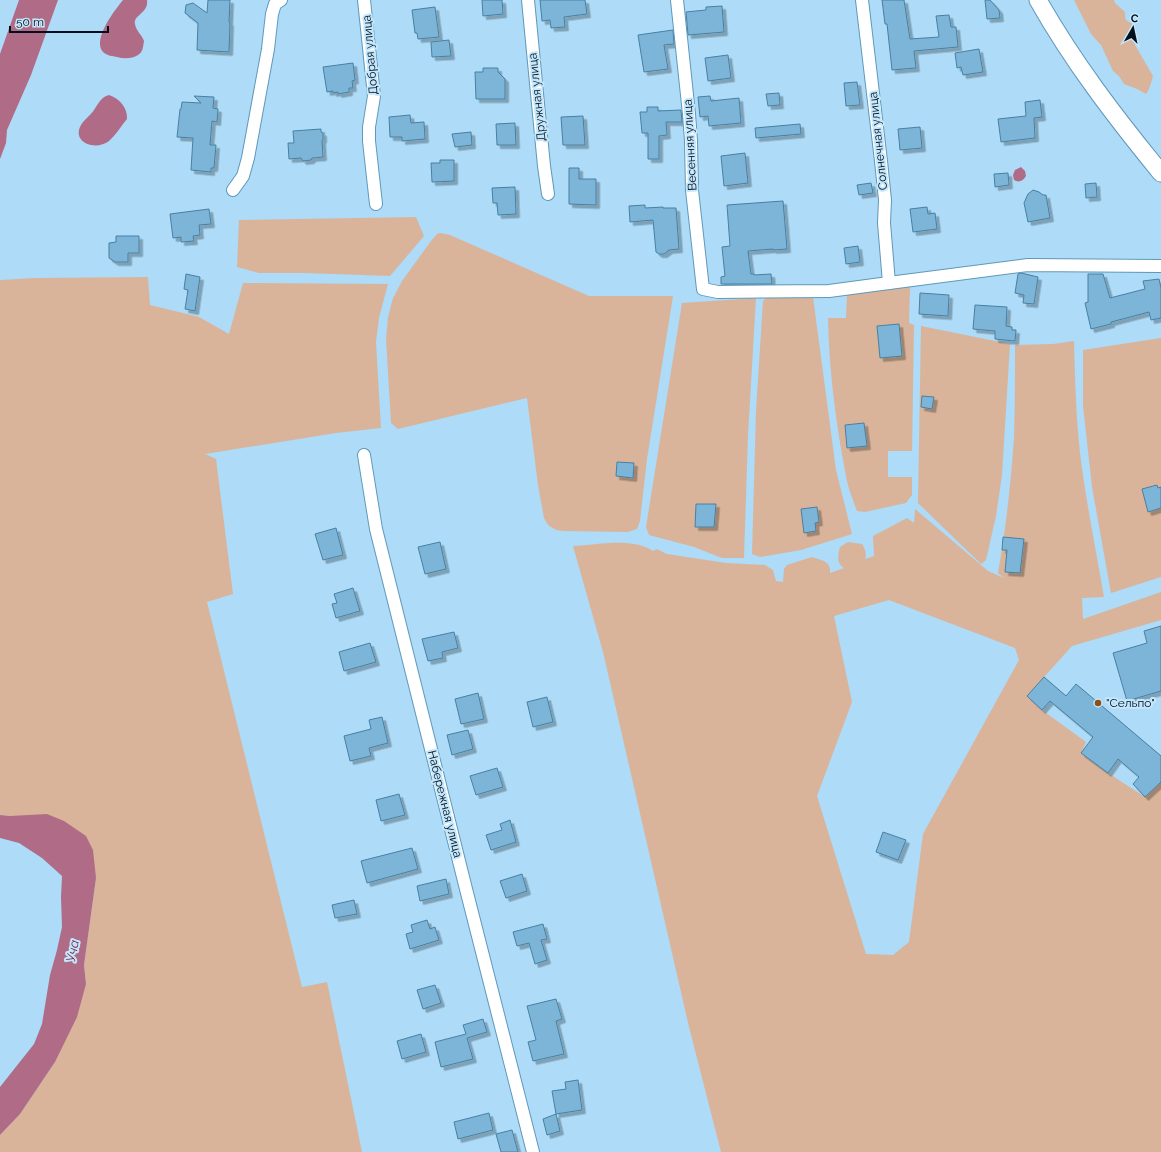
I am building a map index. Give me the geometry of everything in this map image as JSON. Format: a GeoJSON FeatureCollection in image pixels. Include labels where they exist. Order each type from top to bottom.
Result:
{"type":"FeatureCollection","features":[{"type":"Feature","properties":{"kind":"main road"},"geometry":{"type":"LineString","coordinates":[[1038,0],[1075,61],[1161,173]]}},
{"type":"Feature","properties":{"kind":"street"},"geometry":{"type":"LineString","coordinates":[[233,190],[243,176],[248,158],[268,49],[272,14],[275,4],[282,0]]}},
{"type":"Feature","properties":{"kind":"street","name":"Добрая улица"},"geometry":{"type":"LineString","coordinates":[[364,0],[374,96],[369,127],[369,141],[376,204]]}},
{"type":"Feature","properties":{"kind":"street","name":"Дружная улица"},"geometry":{"type":"LineString","coordinates":[[528,0],[548,194]]}},
{"type":"Feature","properties":{"kind":"street","name":"Весенняя улица"},"geometry":{"type":"LineString","coordinates":[[677,0],[689,114],[692,190],[703,289],[718,292],[829,291],[889,283]]}},
{"type":"Feature","properties":{"kind":"street","name":"Солнечная улица"},"geometry":{"type":"LineString","coordinates":[[862,0],[882,161],[885,200],[884,223],[889,283]]}},
{"type":"Feature","properties":{"kind":"street"},"geometry":{"type":"LineString","coordinates":[[889,283],[1028,265],[1161,266]]}},
{"type":"Feature","properties":{"kind":"street","name":"Набережная улица"},"geometry":{"type":"LineString","coordinates":[[364,455],[376,529],[533,1152]]}},
{"type":"Feature","properties":{"kind":"shaded area"},"geometry":{"type":"Polygon","coordinates":[[[1074,0],[1114,0],[1115,3],[1125,12],[1126,20],[1136,28],[1134,35],[1135,45],[1153,76],[1146,94],[1124,84],[1119,76],[1113,71],[1101,45],[1091,34],[1074,0]]]}},
{"type":"Feature","properties":{"kind":"shaded area"},"geometry":{"type":"Polygon","coordinates":[[[416,217],[424,236],[390,276],[259,273],[237,267],[239,220],[416,217]]]}},
{"type":"Feature","properties":{"kind":"shaded area"},"geometry":{"type":"Polygon","coordinates":[[[440,233],[450,235],[589,296],[673,296],[647,459],[640,521],[637,529],[628,532],[563,531],[556,530],[548,525],[544,518],[538,485],[527,398],[398,429],[391,423],[386,339],[388,317],[393,298],[402,281],[431,241],[437,234],[440,233]]]}},
{"type":"Feature","properties":{"kind":"shaded area"},"geometry":{"type":"Polygon","coordinates":[[[148,277],[150,305],[199,317],[229,334],[243,283],[388,284],[379,318],[376,342],[381,428],[336,433],[205,454],[216,459],[233,594],[207,602],[302,987],[327,982],[362,1152],[0,1152],[0,1135],[20,1114],[55,1062],[86,984],[84,965],[96,878],[10,816],[0,815],[0,280],[35,278],[148,277]]]}},
{"type":"Feature","properties":{"kind":"shaded area"},"geometry":{"type":"Polygon","coordinates":[[[910,287],[909,323],[914,325],[912,451],[888,451],[888,477],[912,477],[912,495],[906,503],[865,512],[857,511],[847,480],[839,437],[831,378],[828,318],[846,318],[847,293],[910,287]]]}},
{"type":"Feature","properties":{"kind":"shaded area"},"geometry":{"type":"Polygon","coordinates":[[[767,297],[813,297],[836,470],[852,534],[801,550],[760,557],[752,554],[756,411],[763,301],[767,297]]]}},
{"type":"Feature","properties":{"kind":"shaded area"},"geometry":{"type":"Polygon","coordinates":[[[756,298],[748,435],[744,558],[722,558],[694,547],[649,535],[646,527],[682,303],[756,298]]]}},
{"type":"Feature","properties":{"kind":"shaded area"},"geometry":{"type":"Polygon","coordinates":[[[921,326],[1010,344],[1002,475],[996,516],[986,560],[981,564],[918,503],[921,326]]]}},
{"type":"Feature","properties":{"kind":"shaded area"},"geometry":{"type":"Polygon","coordinates":[[[1161,338],[1161,577],[1111,593],[1092,487],[1083,406],[1083,350],[1161,338]]]}},
{"type":"Feature","properties":{"kind":"shaded area"},"geometry":{"type":"Polygon","coordinates":[[[1074,341],[1080,453],[1104,597],[1082,598],[1083,619],[1161,592],[1161,620],[1072,646],[1027,696],[1042,710],[1086,742],[1081,753],[1145,797],[1161,782],[1161,1152],[721,1152],[689,1027],[603,652],[573,546],[604,543],[625,543],[635,544],[653,551],[657,549],[667,554],[726,563],[765,565],[773,570],[776,581],[783,582],[784,569],[787,565],[812,557],[828,564],[830,573],[844,568],[841,566],[838,559],[840,547],[848,542],[862,544],[866,555],[865,559],[874,556],[873,536],[907,518],[914,523],[915,509],[988,571],[1004,578],[998,573],[1006,522],[1013,454],[1015,414],[1015,345],[1053,344],[1074,341]],[[889,600],[834,616],[852,702],[817,796],[866,954],[893,955],[909,942],[923,834],[1019,660],[1015,648],[889,600]]]}},
{"type":"Feature","properties":{"kind":"water"},"geometry":{"type":"Polygon","coordinates":[[[19,0],[58,0],[31,75],[7,130],[6,143],[0,159],[0,54],[19,0]]]}},
{"type":"Feature","properties":{"kind":"water"},"geometry":{"type":"Polygon","coordinates":[[[123,0],[147,0],[146,8],[135,21],[137,29],[144,41],[142,49],[138,55],[128,58],[110,56],[103,52],[100,46],[102,32],[123,0]]]}},
{"type":"Feature","properties":{"kind":"water"},"geometry":{"type":"Polygon","coordinates":[[[109,95],[116,98],[122,104],[126,111],[127,119],[109,141],[98,145],[87,144],[80,137],[80,127],[100,101],[109,95]]]}},
{"type":"Feature","properties":{"kind":"water"},"geometry":{"type":"Polygon","coordinates":[[[1021,167],[1025,171],[1026,176],[1021,181],[1016,181],[1014,180],[1013,175],[1015,170],[1021,167]]]}},
{"type":"Feature","properties":{"kind":"water","name":"Уча"},"geometry":{"type":"Polygon","coordinates":[[[47,814],[64,821],[86,836],[93,850],[96,878],[84,965],[86,984],[77,1017],[55,1062],[20,1114],[0,1135],[0,1087],[34,1044],[42,1024],[50,975],[62,927],[62,876],[42,858],[19,843],[0,838],[0,815],[10,816],[47,814]]]}},
{"type":"Feature","properties":{"kind":"building"},"geometry":{"type":"Polygon","coordinates":[[[208,0],[230,0],[229,52],[197,50],[198,23],[185,13],[186,5],[193,3],[207,13],[208,0]]]}},
{"type":"Feature","properties":{"kind":"building"},"geometry":{"type":"Polygon","coordinates":[[[482,0],[502,0],[503,14],[483,16],[482,0]]]}},
{"type":"Feature","properties":{"kind":"building"},"geometry":{"type":"Polygon","coordinates":[[[540,0],[585,0],[587,14],[564,17],[565,27],[551,28],[550,20],[542,21],[540,0]]]}},
{"type":"Feature","properties":{"kind":"building"},"geometry":{"type":"Polygon","coordinates":[[[882,0],[904,0],[910,39],[939,37],[936,16],[949,15],[951,27],[956,27],[958,47],[914,51],[916,68],[892,70],[887,24],[885,24],[882,0]]]}},
{"type":"Feature","properties":{"kind":"building"},"geometry":{"type":"Polygon","coordinates":[[[985,0],[990,0],[999,10],[1000,18],[987,19],[985,0]]]}},
{"type":"Feature","properties":{"kind":"building"},"geometry":{"type":"Polygon","coordinates":[[[722,6],[724,32],[688,35],[686,12],[706,10],[706,7],[722,6]]]}},
{"type":"Feature","properties":{"kind":"building"},"geometry":{"type":"Polygon","coordinates":[[[435,7],[439,37],[418,39],[417,33],[415,33],[412,10],[435,7]]]}},
{"type":"Feature","properties":{"kind":"building"},"geometry":{"type":"Polygon","coordinates":[[[673,30],[674,44],[664,45],[668,69],[644,72],[638,35],[673,30]]]}},
{"type":"Feature","properties":{"kind":"building"},"geometry":{"type":"Polygon","coordinates":[[[449,40],[451,56],[432,57],[431,42],[449,40]]]}},
{"type":"Feature","properties":{"kind":"building"},"geometry":{"type":"Polygon","coordinates":[[[979,49],[983,72],[963,75],[961,67],[957,68],[955,53],[979,49]]]}},
{"type":"Feature","properties":{"kind":"building"},"geometry":{"type":"Polygon","coordinates":[[[728,55],[731,78],[708,81],[705,58],[728,55]]]}},
{"type":"Feature","properties":{"kind":"building"},"geometry":{"type":"Polygon","coordinates":[[[353,63],[355,80],[352,81],[353,88],[349,88],[349,92],[338,94],[338,92],[333,93],[333,91],[327,92],[323,67],[353,63]]]}},
{"type":"Feature","properties":{"kind":"building"},"geometry":{"type":"Polygon","coordinates":[[[483,68],[498,68],[498,72],[505,79],[505,99],[476,99],[475,72],[483,72],[483,68]]]}},
{"type":"Feature","properties":{"kind":"building"},"geometry":{"type":"Polygon","coordinates":[[[857,82],[860,105],[846,106],[844,83],[857,82]]]}},
{"type":"Feature","properties":{"kind":"building"},"geometry":{"type":"Polygon","coordinates":[[[779,93],[780,105],[768,106],[766,94],[779,93]]]}},
{"type":"Feature","properties":{"kind":"building"},"geometry":{"type":"Polygon","coordinates":[[[194,96],[214,97],[213,108],[218,109],[217,122],[212,121],[210,145],[216,145],[214,168],[211,168],[211,172],[191,170],[193,138],[177,137],[182,102],[201,103],[194,96]]]}},
{"type":"Feature","properties":{"kind":"building"},"geometry":{"type":"Polygon","coordinates":[[[710,96],[711,101],[739,98],[741,123],[709,126],[708,116],[700,117],[698,97],[710,96]]]}},
{"type":"Feature","properties":{"kind":"building"},"geometry":{"type":"Polygon","coordinates":[[[1040,100],[1042,117],[1034,118],[1035,138],[1001,142],[998,119],[1026,116],[1025,102],[1040,100]]]}},
{"type":"Feature","properties":{"kind":"building"},"geometry":{"type":"Polygon","coordinates":[[[647,107],[658,107],[658,111],[681,110],[682,122],[666,122],[667,135],[659,136],[659,159],[648,159],[648,133],[642,133],[640,112],[647,112],[647,107]]]}},
{"type":"Feature","properties":{"kind":"building"},"geometry":{"type":"Polygon","coordinates":[[[410,115],[411,123],[424,122],[425,139],[402,141],[402,137],[390,137],[389,117],[410,115]]]}},
{"type":"Feature","properties":{"kind":"building"},"geometry":{"type":"Polygon","coordinates":[[[583,116],[585,145],[563,145],[561,117],[583,116]]]}},
{"type":"Feature","properties":{"kind":"building"},"geometry":{"type":"Polygon","coordinates":[[[515,123],[516,145],[497,145],[496,124],[515,123]]]}},
{"type":"Feature","properties":{"kind":"building"},"geometry":{"type":"Polygon","coordinates":[[[800,124],[801,134],[756,138],[755,128],[800,124]]]}},
{"type":"Feature","properties":{"kind":"building"},"geometry":{"type":"Polygon","coordinates":[[[920,127],[922,148],[900,150],[898,129],[920,127]]]}},
{"type":"Feature","properties":{"kind":"building"},"geometry":{"type":"Polygon","coordinates":[[[321,129],[321,132],[323,133],[323,157],[303,161],[301,158],[289,159],[288,143],[294,143],[293,131],[321,129]]]}},
{"type":"Feature","properties":{"kind":"building"},"geometry":{"type":"Polygon","coordinates":[[[471,132],[472,145],[455,147],[452,134],[471,132]]]}},
{"type":"Feature","properties":{"kind":"building"},"geometry":{"type":"Polygon","coordinates":[[[745,153],[748,183],[724,186],[721,156],[745,153]]]}},
{"type":"Feature","properties":{"kind":"building"},"geometry":{"type":"Polygon","coordinates":[[[440,160],[454,160],[454,181],[432,182],[431,163],[440,163],[440,160]]]}},
{"type":"Feature","properties":{"kind":"building"},"geometry":{"type":"Polygon","coordinates":[[[569,168],[579,168],[579,179],[596,179],[596,205],[569,204],[569,168]]]}},
{"type":"Feature","properties":{"kind":"building"},"geometry":{"type":"Polygon","coordinates":[[[1008,173],[1009,185],[995,187],[994,174],[1008,173]]]}},
{"type":"Feature","properties":{"kind":"building"},"geometry":{"type":"Polygon","coordinates":[[[871,183],[873,193],[859,195],[857,185],[871,183]]]}},
{"type":"Feature","properties":{"kind":"building"},"geometry":{"type":"Polygon","coordinates":[[[1096,183],[1097,197],[1086,198],[1085,184],[1096,183]]]}},
{"type":"Feature","properties":{"kind":"building"},"geometry":{"type":"Polygon","coordinates":[[[515,187],[516,214],[498,215],[497,203],[493,203],[492,188],[515,187]]]}},
{"type":"Feature","properties":{"kind":"building"},"geometry":{"type":"Polygon","coordinates":[[[1033,190],[1046,195],[1050,218],[1028,222],[1024,203],[1028,194],[1033,190]]]}},
{"type":"Feature","properties":{"kind":"building"},"geometry":{"type":"Polygon","coordinates":[[[783,201],[787,249],[748,251],[751,274],[771,274],[772,284],[721,284],[721,277],[725,276],[722,247],[730,246],[727,205],[783,201]]]}},
{"type":"Feature","properties":{"kind":"building"},"geometry":{"type":"Polygon","coordinates":[[[645,205],[645,208],[676,208],[679,249],[669,250],[664,254],[659,254],[656,252],[653,220],[630,222],[629,206],[645,205]]]}},
{"type":"Feature","properties":{"kind":"building"},"geometry":{"type":"Polygon","coordinates":[[[927,207],[928,214],[935,213],[937,229],[913,232],[910,209],[927,207]]]}},
{"type":"Feature","properties":{"kind":"building"},"geometry":{"type":"Polygon","coordinates":[[[209,209],[211,224],[199,225],[200,235],[193,236],[194,241],[181,242],[181,237],[173,238],[170,214],[209,209]]]}},
{"type":"Feature","properties":{"kind":"building"},"geometry":{"type":"Polygon","coordinates":[[[116,236],[139,236],[139,253],[128,253],[128,262],[115,262],[109,258],[109,243],[116,242],[116,236]]]}},
{"type":"Feature","properties":{"kind":"building"},"geometry":{"type":"Polygon","coordinates":[[[858,246],[860,262],[846,264],[844,248],[858,246]]]}},
{"type":"Feature","properties":{"kind":"building"},"geometry":{"type":"Polygon","coordinates":[[[1021,273],[1038,277],[1034,304],[1023,303],[1024,295],[1015,293],[1018,274],[1021,273]]]}},
{"type":"Feature","properties":{"kind":"building"},"geometry":{"type":"Polygon","coordinates":[[[186,274],[200,277],[195,311],[185,309],[188,290],[184,289],[186,274]]]}},
{"type":"Feature","properties":{"kind":"building"},"geometry":{"type":"Polygon","coordinates":[[[1088,274],[1103,274],[1110,298],[1145,289],[1143,281],[1159,279],[1161,288],[1161,318],[1151,320],[1149,312],[1091,329],[1085,303],[1088,302],[1088,274]]]}},
{"type":"Feature","properties":{"kind":"building"},"geometry":{"type":"Polygon","coordinates":[[[920,293],[949,295],[948,316],[919,314],[920,293]]]}},
{"type":"Feature","properties":{"kind":"building"},"geometry":{"type":"Polygon","coordinates":[[[975,305],[1007,307],[1006,326],[1012,327],[1012,330],[1016,330],[1015,341],[995,339],[995,331],[973,329],[975,305]]]}},
{"type":"Feature","properties":{"kind":"building"},"geometry":{"type":"Polygon","coordinates":[[[899,324],[902,356],[880,358],[877,326],[899,324]]]}},
{"type":"Feature","properties":{"kind":"building"},"geometry":{"type":"Polygon","coordinates":[[[922,396],[934,397],[932,409],[921,407],[922,396]]]}},
{"type":"Feature","properties":{"kind":"building"},"geometry":{"type":"Polygon","coordinates":[[[864,423],[867,446],[847,448],[845,425],[864,423]]]}},
{"type":"Feature","properties":{"kind":"building"},"geometry":{"type":"Polygon","coordinates":[[[617,462],[634,463],[633,478],[616,476],[617,462]]]}},
{"type":"Feature","properties":{"kind":"building"},"geometry":{"type":"Polygon","coordinates":[[[1157,485],[1158,488],[1161,487],[1161,508],[1148,512],[1142,489],[1157,485]]]}},
{"type":"Feature","properties":{"kind":"building"},"geometry":{"type":"Polygon","coordinates":[[[696,504],[716,504],[714,527],[695,527],[696,504]]]}},
{"type":"Feature","properties":{"kind":"building"},"geometry":{"type":"Polygon","coordinates":[[[817,507],[819,522],[815,523],[816,531],[804,533],[801,509],[817,507]]]}},
{"type":"Feature","properties":{"kind":"building"},"geometry":{"type":"Polygon","coordinates":[[[336,528],[343,555],[323,560],[315,534],[336,528]]]}},
{"type":"Feature","properties":{"kind":"building"},"geometry":{"type":"Polygon","coordinates":[[[1003,537],[1024,539],[1020,573],[1005,572],[1007,550],[1002,550],[1003,537]]]}},
{"type":"Feature","properties":{"kind":"building"},"geometry":{"type":"Polygon","coordinates":[[[440,542],[446,569],[425,574],[418,547],[440,542]]]}},
{"type":"Feature","properties":{"kind":"building"},"geometry":{"type":"Polygon","coordinates":[[[353,588],[360,611],[336,618],[332,604],[337,603],[334,594],[353,588]]]}},
{"type":"Feature","properties":{"kind":"building"},"geometry":{"type":"Polygon","coordinates":[[[1161,626],[1161,691],[1127,701],[1113,653],[1147,643],[1144,631],[1161,626]]]}},
{"type":"Feature","properties":{"kind":"building"},"geometry":{"type":"Polygon","coordinates":[[[454,632],[458,648],[442,652],[443,658],[428,661],[422,639],[454,632]]]}},
{"type":"Feature","properties":{"kind":"building"},"geometry":{"type":"Polygon","coordinates":[[[370,643],[376,662],[344,671],[339,652],[370,643]]]}},
{"type":"Feature","properties":{"kind":"building"},"geometry":{"type":"Polygon","coordinates":[[[1044,677],[1066,696],[1076,684],[1161,756],[1161,782],[1145,797],[1133,784],[1139,777],[1118,759],[1108,773],[1081,753],[1093,737],[1050,701],[1042,710],[1027,696],[1044,677]]]}},
{"type":"Feature","properties":{"kind":"building"},"geometry":{"type":"Polygon","coordinates":[[[478,693],[484,719],[461,724],[455,699],[478,693]]]}},
{"type":"Feature","properties":{"kind":"building"},"geometry":{"type":"Polygon","coordinates":[[[547,697],[553,722],[533,727],[527,702],[547,697]]]}},
{"type":"Feature","properties":{"kind":"building"},"geometry":{"type":"Polygon","coordinates":[[[382,717],[388,743],[369,748],[371,756],[350,761],[344,736],[371,729],[369,720],[382,717]]]}},
{"type":"Feature","properties":{"kind":"building"},"geometry":{"type":"Polygon","coordinates":[[[468,730],[473,749],[452,755],[447,735],[468,730]]]}},
{"type":"Feature","properties":{"kind":"building"},"geometry":{"type":"Polygon","coordinates":[[[497,768],[503,787],[476,795],[470,776],[497,768]]]}},
{"type":"Feature","properties":{"kind":"building"},"geometry":{"type":"Polygon","coordinates":[[[399,794],[405,815],[381,821],[376,800],[399,794]]]}},
{"type":"Feature","properties":{"kind":"building"},"geometry":{"type":"Polygon","coordinates":[[[510,820],[516,842],[491,850],[486,835],[502,830],[500,824],[510,820]]]}},
{"type":"Feature","properties":{"kind":"building"},"geometry":{"type":"Polygon","coordinates":[[[883,832],[906,840],[898,860],[876,852],[883,832]]]}},
{"type":"Feature","properties":{"kind":"building"},"geometry":{"type":"Polygon","coordinates":[[[412,848],[418,869],[367,883],[361,861],[412,848]]]}},
{"type":"Feature","properties":{"kind":"building"},"geometry":{"type":"Polygon","coordinates":[[[522,874],[527,891],[506,898],[500,881],[522,874]]]}},
{"type":"Feature","properties":{"kind":"building"},"geometry":{"type":"Polygon","coordinates":[[[446,879],[449,894],[420,901],[417,886],[446,879]]]}},
{"type":"Feature","properties":{"kind":"building"},"geometry":{"type":"Polygon","coordinates":[[[354,900],[357,914],[335,918],[332,905],[354,900]]]}},
{"type":"Feature","properties":{"kind":"building"},"geometry":{"type":"Polygon","coordinates":[[[427,920],[430,929],[435,927],[439,940],[410,949],[406,934],[413,932],[411,925],[427,920]]]}},
{"type":"Feature","properties":{"kind":"building"},"geometry":{"type":"Polygon","coordinates":[[[543,924],[547,939],[541,940],[547,960],[535,964],[529,943],[517,946],[513,932],[543,924]]]}},
{"type":"Feature","properties":{"kind":"building"},"geometry":{"type":"Polygon","coordinates":[[[435,985],[441,1003],[423,1009],[417,990],[435,985]]]}},
{"type":"Feature","properties":{"kind":"building"},"geometry":{"type":"Polygon","coordinates":[[[556,999],[562,1019],[556,1021],[564,1054],[533,1061],[528,1042],[536,1040],[527,1006],[556,999]]]}},
{"type":"Feature","properties":{"kind":"building"},"geometry":{"type":"Polygon","coordinates":[[[483,1019],[487,1032],[467,1038],[473,1059],[441,1067],[435,1042],[466,1034],[463,1025],[483,1019]]]}},
{"type":"Feature","properties":{"kind":"building"},"geometry":{"type":"Polygon","coordinates":[[[421,1034],[426,1052],[402,1059],[397,1041],[421,1034]]]}},
{"type":"Feature","properties":{"kind":"building"},"geometry":{"type":"Polygon","coordinates":[[[578,1080],[582,1110],[556,1114],[552,1091],[566,1089],[565,1082],[578,1080]]]}},
{"type":"Feature","properties":{"kind":"building"},"geometry":{"type":"Polygon","coordinates":[[[489,1113],[493,1130],[458,1139],[454,1122],[489,1113]]]}},
{"type":"Feature","properties":{"kind":"building"},"geometry":{"type":"Polygon","coordinates":[[[556,1114],[560,1131],[547,1135],[543,1119],[556,1114]]]}},
{"type":"Feature","properties":{"kind":"building"},"geometry":{"type":"Polygon","coordinates":[[[512,1130],[518,1152],[501,1152],[496,1134],[512,1130]]]}},
{"type":"Feature","properties":{"kind":"place","name":"\"Сельпо\""},"geometry":{"type":"Point","coordinates":[1098,703]}}]}
